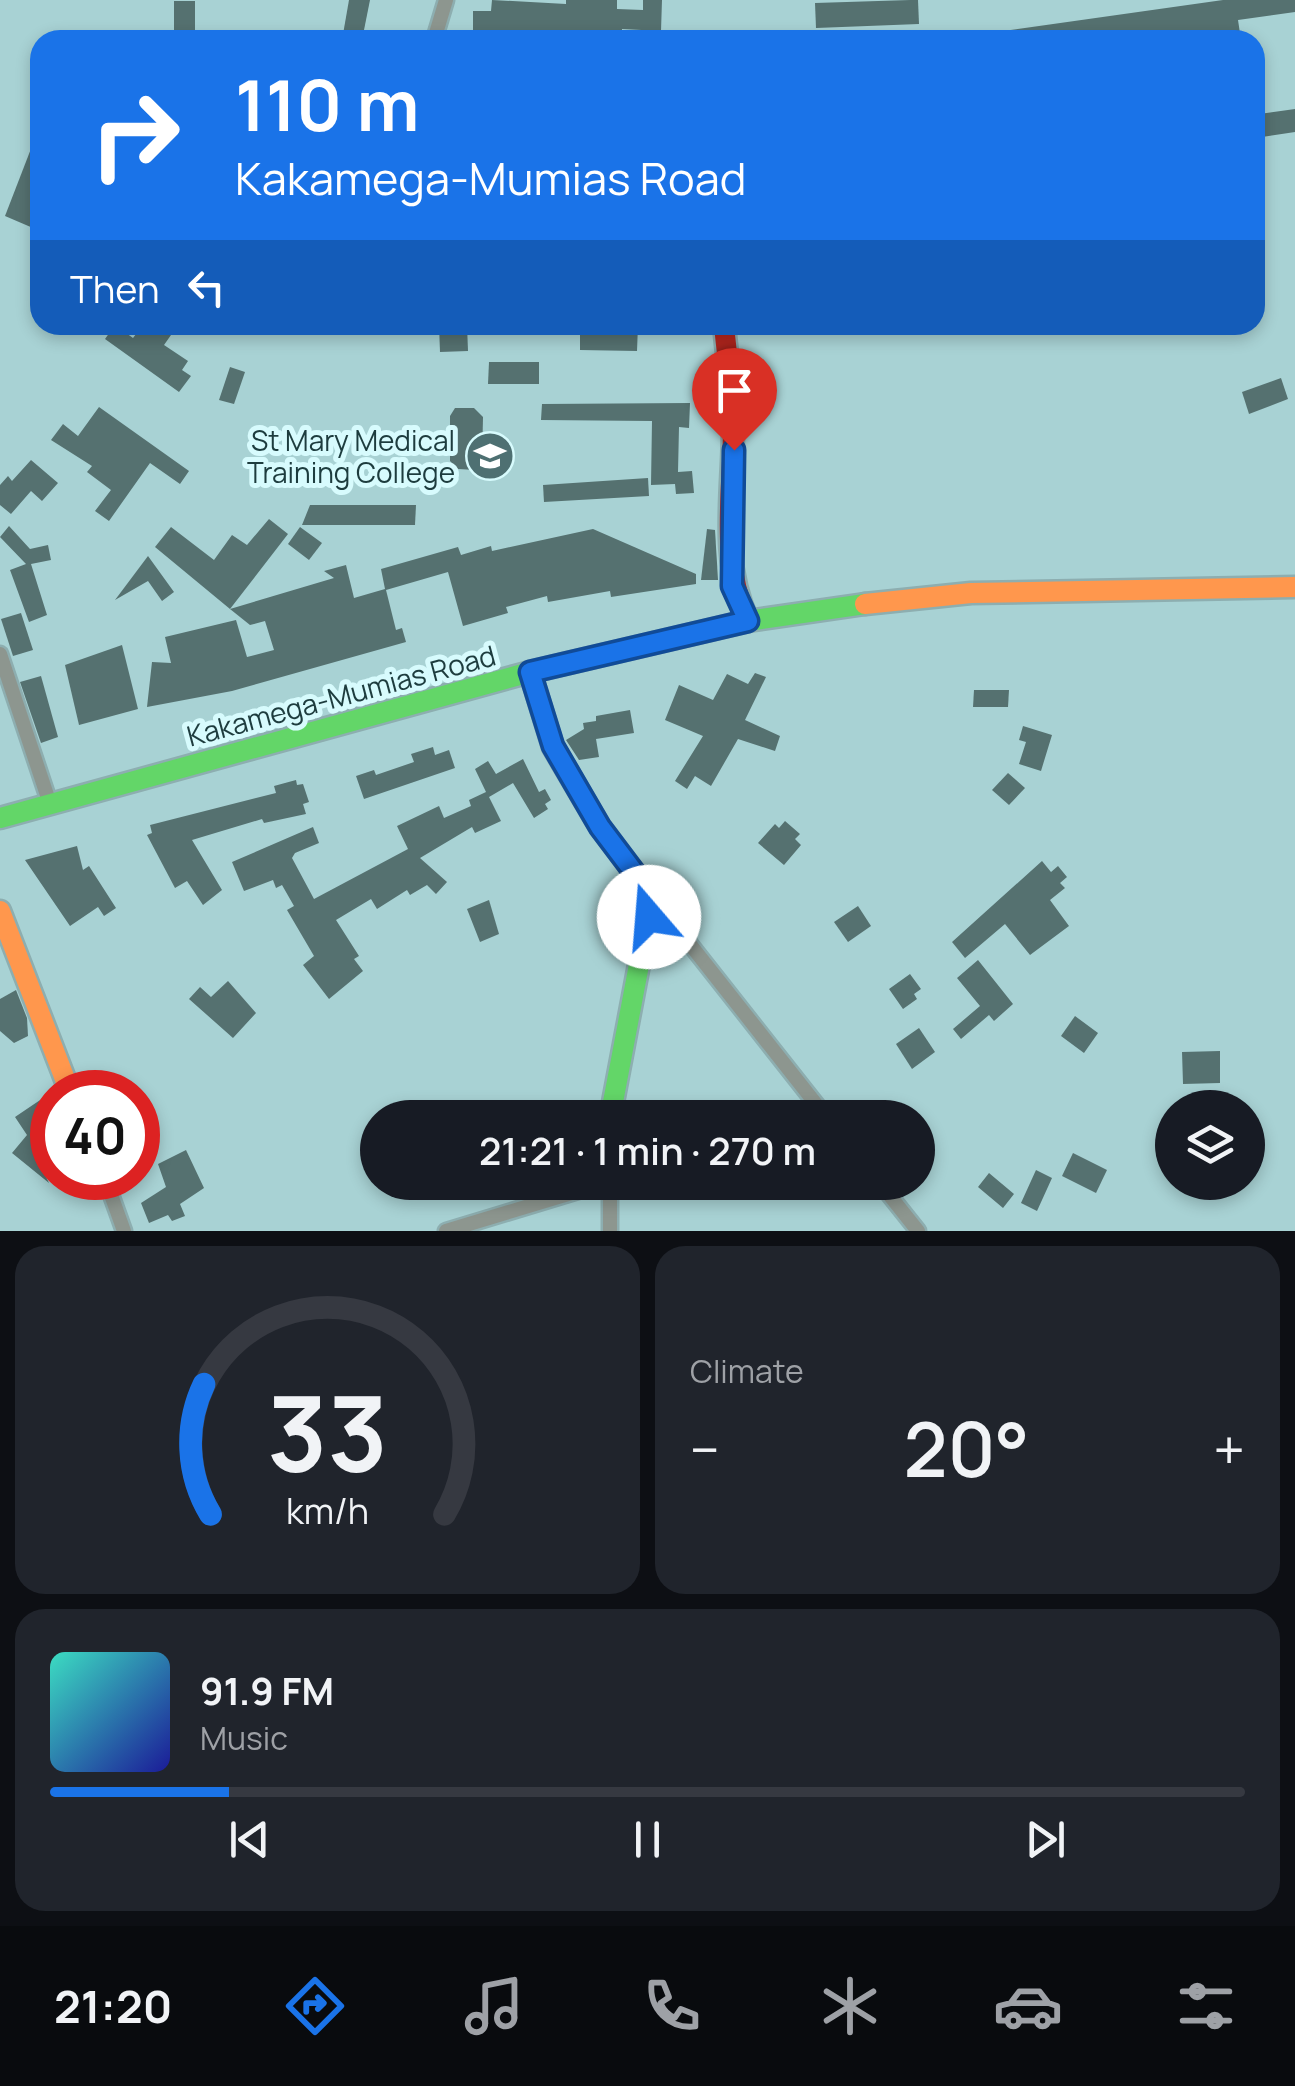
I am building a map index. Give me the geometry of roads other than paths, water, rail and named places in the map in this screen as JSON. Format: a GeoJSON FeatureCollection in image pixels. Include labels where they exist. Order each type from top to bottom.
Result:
{"type":"FeatureCollection","features":[{"type":"Feature","properties":{"kind":"main road"},"geometry":{"type":"LineString","coordinates":[[725,335],[734,421],[732,586],[748,621]]}},
{"type":"Feature","properties":{"kind":"main road","name":"Kakamega-Mumias Road"},"geometry":{"type":"LineString","coordinates":[[0,818],[530,672],[748,621],[826,608],[971,594],[1295,588]]}},
{"type":"Feature","properties":{"kind":"main road"},"geometry":{"type":"LineString","coordinates":[[530,672],[553,746],[600,827],[652,896],[613,1100]]}},
{"type":"Feature","properties":{"kind":"main road"},"geometry":{"type":"LineString","coordinates":[[0,911],[61,1070]]}},
{"type":"Feature","properties":{"kind":"street"},"geometry":{"type":"LineString","coordinates":[[437,30],[446,0]]}},
{"type":"Feature","properties":{"kind":"street"},"geometry":{"type":"LineString","coordinates":[[0,654],[50,804]]}},
{"type":"Feature","properties":{"kind":"street"},"geometry":{"type":"LineString","coordinates":[[652,896],[813,1100]]}},
{"type":"Feature","properties":{"kind":"street"},"geometry":{"type":"LineString","coordinates":[[113,1200],[124,1231]]}},
{"type":"Feature","properties":{"kind":"street"},"geometry":{"type":"LineString","coordinates":[[446,1231],[549,1200]]}},
{"type":"Feature","properties":{"kind":"street"},"geometry":{"type":"LineString","coordinates":[[609,1200],[610,1231]]}},
{"type":"Feature","properties":{"kind":"street"},"geometry":{"type":"LineString","coordinates":[[893,1200],[918,1231]]}},
{"type":"Feature","properties":{"kind":"place","name":"St Mary Medical Training College"},"geometry":{"type":"Point","coordinates":[490,456]}}]}
